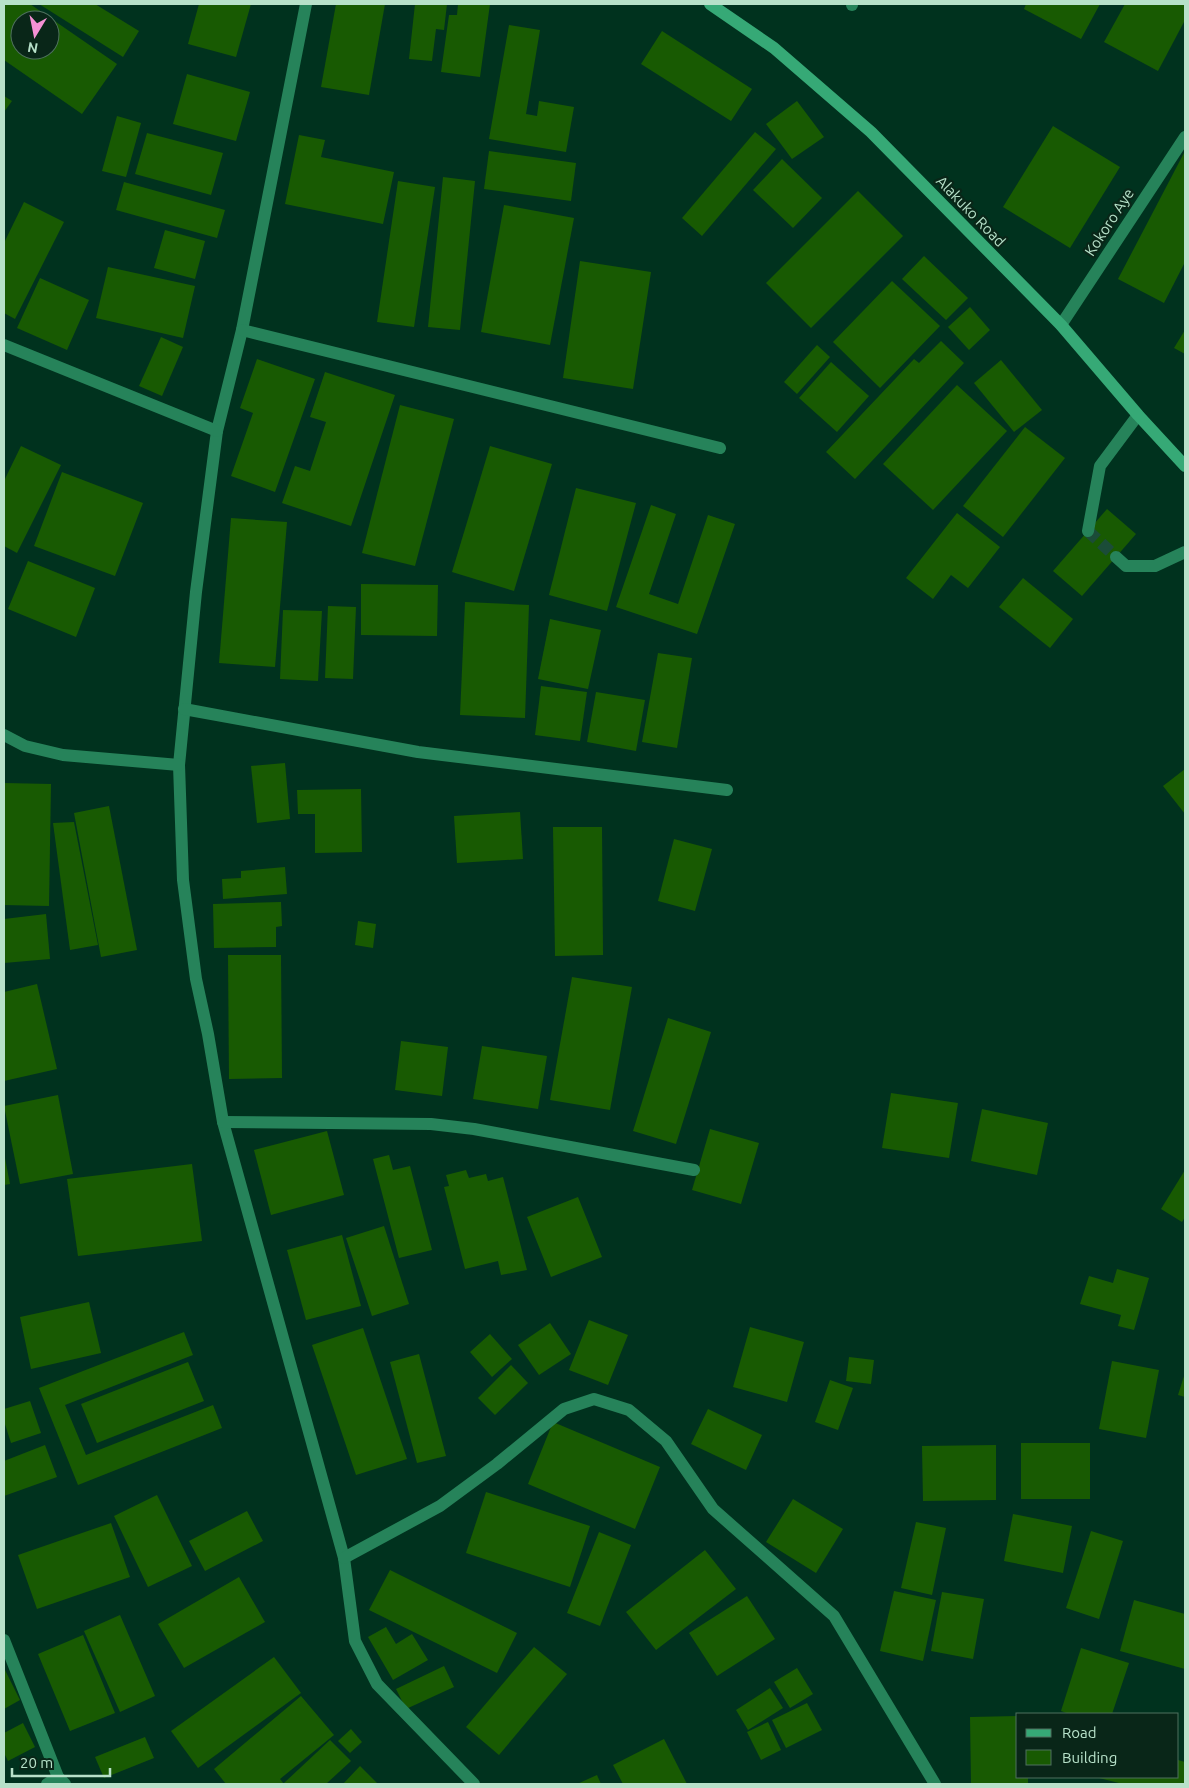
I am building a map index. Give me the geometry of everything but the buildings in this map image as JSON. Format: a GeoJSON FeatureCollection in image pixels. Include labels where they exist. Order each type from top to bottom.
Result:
{"type":"FeatureCollection","features":[{"type":"Feature","properties":{"kind":"main road","name":"Alakuko Road"},"geometry":{"type":"LineString","coordinates":[[710,4],[774,48],[871,132],[1061,325],[1138,415],[1185,466]]}},
{"type":"Feature","properties":{"kind":"street"},"geometry":{"type":"LineString","coordinates":[[306,4],[242,330],[217,431],[196,592],[179,765],[183,880],[196,979],[208,1034],[223,1122],[344,1558],[355,1641],[377,1684],[474,1784]]}},
{"type":"Feature","properties":{"kind":"street","name":"Kokoro Aye"},"geometry":{"type":"LineString","coordinates":[[1061,325],[1185,136]]}},
{"type":"Feature","properties":{"kind":"street"},"geometry":{"type":"LineString","coordinates":[[242,330],[720,448]]}},
{"type":"Feature","properties":{"kind":"street"},"geometry":{"type":"LineString","coordinates":[[4,345],[217,431]]}},
{"type":"Feature","properties":{"kind":"street"},"geometry":{"type":"LineString","coordinates":[[1088,532],[1100,466],[1138,415]]}},
{"type":"Feature","properties":{"kind":"street"},"geometry":{"type":"LineString","coordinates":[[1116,557],[1126,566],[1156,566],[1185,552]]}},
{"type":"Feature","properties":{"kind":"street"},"geometry":{"type":"LineString","coordinates":[[184,709],[418,752],[728,790]]}},
{"type":"Feature","properties":{"kind":"street"},"geometry":{"type":"LineString","coordinates":[[4,735],[25,746],[63,755],[179,765]]}},
{"type":"Feature","properties":{"kind":"street"},"geometry":{"type":"LineString","coordinates":[[223,1122],[431,1124],[474,1129],[694,1170]]}},
{"type":"Feature","properties":{"kind":"street"},"geometry":{"type":"LineString","coordinates":[[344,1558],[440,1506],[497,1464],[564,1409],[594,1400],[629,1410],[666,1440],[713,1509],[834,1616],[935,1784]]}},
{"type":"Feature","properties":{"kind":"street"},"geometry":{"type":"LineString","coordinates":[[4,1640],[62,1781],[47,1784]]}},
{"type":"Feature","properties":{"kind":"tunnel"},"geometry":{"type":"LineString","coordinates":[[1088,531],[1116,557]]}}]}
